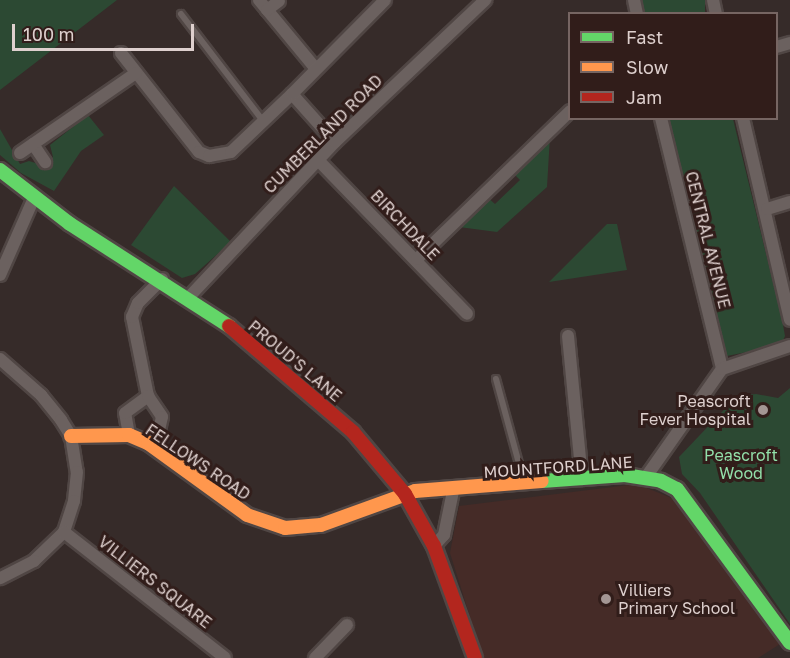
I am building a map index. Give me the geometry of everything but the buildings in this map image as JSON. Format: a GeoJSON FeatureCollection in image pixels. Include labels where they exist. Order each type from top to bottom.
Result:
{"type":"FeatureCollection","features":[{"type":"Feature","properties":{"kind":"street"},"geometry":{"type":"LineString","coordinates":[[259,0],[316,69]]}},
{"type":"Feature","properties":{"kind":"street"},"geometry":{"type":"LineString","coordinates":[[121,53],[198,152],[209,156],[231,153],[385,0]]}},
{"type":"Feature","properties":{"kind":"street","name":"CUMBERLAND ROAD"},"geometry":{"type":"LineString","coordinates":[[189,297],[334,142],[485,0]]}},
{"type":"Feature","properties":{"kind":"street"},"geometry":{"type":"LineString","coordinates":[[267,10],[279,1]]}},
{"type":"Feature","properties":{"kind":"street"},"geometry":{"type":"LineString","coordinates":[[20,153],[136,73]]}},
{"type":"Feature","properties":{"kind":"street"},"geometry":{"type":"LineString","coordinates":[[292,94],[334,142]]}},
{"type":"Feature","properties":{"kind":"street"},"geometry":{"type":"LineString","coordinates":[[417,259],[568,113]]}},
{"type":"Feature","properties":{"kind":"street","name":"CENTRAL AVENUE"},"geometry":{"type":"LineString","coordinates":[[661,120],[722,369]]}},
{"type":"Feature","properties":{"kind":"street"},"geometry":{"type":"LineString","coordinates":[[744,120],[767,209],[790,320]]}},
{"type":"Feature","properties":{"kind":"street"},"geometry":{"type":"LineString","coordinates":[[33,144],[45,162]]}},
{"type":"Feature","properties":{"kind":"street","name":"BIRCHDALE"},"geometry":{"type":"LineString","coordinates":[[318,160],[417,259],[467,314]]}},
{"type":"Feature","properties":{"kind":"street","name":"PROUD'S LANE"},"geometry":{"type":"LineString","coordinates":[[0,170],[34,198],[162,279],[240,334],[353,432],[405,494],[434,546],[475,658]]}},
{"type":"Feature","properties":{"kind":"street"},"geometry":{"type":"LineString","coordinates":[[0,275],[34,198]]}},
{"type":"Feature","properties":{"kind":"street"},"geometry":{"type":"LineString","coordinates":[[767,209],[790,202]]}},
{"type":"Feature","properties":{"kind":"street"},"geometry":{"type":"LineString","coordinates":[[148,443],[159,430],[162,417],[148,396],[132,317],[138,303],[162,279]]}},
{"type":"Feature","properties":{"kind":"street"},"geometry":{"type":"LineString","coordinates":[[568,336],[582,479]]}},
{"type":"Feature","properties":{"kind":"street"},"geometry":{"type":"LineString","coordinates":[[646,477],[722,369],[790,346]]}},
{"type":"Feature","properties":{"kind":"street"},"geometry":{"type":"LineString","coordinates":[[0,359],[41,395],[72,436],[77,472],[74,501],[63,532],[34,561],[0,578]]}},
{"type":"Feature","properties":{"kind":"street"},"geometry":{"type":"LineString","coordinates":[[129,435],[125,413],[148,396]]}},
{"type":"Feature","properties":{"kind":"street","name":"FELLOWS ROAD"},"geometry":{"type":"LineString","coordinates":[[72,436],[129,435],[148,443],[217,496],[266,525],[299,529],[321,525],[405,494],[453,491]]}},
{"type":"Feature","properties":{"kind":"street","name":"MOUNTFORD LANE"},"geometry":{"type":"LineString","coordinates":[[453,491],[582,479],[646,477],[677,489],[790,643]]}},
{"type":"Feature","properties":{"kind":"street"},"geometry":{"type":"LineString","coordinates":[[434,546],[444,535],[453,491]]}},
{"type":"Feature","properties":{"kind":"street","name":"VILLIERS SQUARE"},"geometry":{"type":"LineString","coordinates":[[63,532],[225,658]]}},
{"type":"Feature","properties":{"kind":"street"},"geometry":{"type":"LineString","coordinates":[[315,658],[347,625]]}},
{"type":"Feature","properties":{"kind":"street"},"geometry":{"type":"LineString","coordinates":[[464,658],[466,632]]}},
{"type":"Feature","properties":{"kind":"lane"},"geometry":{"type":"LineString","coordinates":[[181,14],[264,122]]}},
{"type":"Feature","properties":{"kind":"lane"},"geometry":{"type":"LineString","coordinates":[[496,379],[525,485]]}},
{"type":"Feature","properties":{"kind":"shaded area","name":"Villiers Primary School"},"geometry":{"type":"Polygon","coordinates":[[[637,484],[679,501],[780,644],[758,658],[483,658],[450,553],[459,506],[637,484]]]}},
{"type":"Feature","properties":{"kind":"green space"},"geometry":{"type":"Polygon","coordinates":[[[0,0],[117,0],[0,90],[0,0]]]}},
{"type":"Feature","properties":{"kind":"green space"},"geometry":{"type":"Polygon","coordinates":[[[640,0],[705,0],[705,12],[640,12],[640,0]]]}},
{"type":"Feature","properties":{"kind":"green space"},"geometry":{"type":"Polygon","coordinates":[[[88,115],[104,135],[81,151],[54,191],[21,173],[0,155],[0,129],[20,164],[29,161],[42,165],[53,157],[50,145],[88,115]]]}},
{"type":"Feature","properties":{"kind":"green space"},"geometry":{"type":"Polygon","coordinates":[[[669,120],[733,120],[782,319],[785,336],[781,345],[727,356],[669,120]]]}},
{"type":"Feature","properties":{"kind":"green space"},"geometry":{"type":"Polygon","coordinates":[[[550,136],[547,187],[497,232],[459,227],[487,197],[495,204],[520,180],[513,173],[550,136]]]}},
{"type":"Feature","properties":{"kind":"green space"},"geometry":{"type":"Polygon","coordinates":[[[174,186],[231,242],[195,274],[182,278],[131,245],[174,186]]]}},
{"type":"Feature","properties":{"kind":"green space"},"geometry":{"type":"Polygon","coordinates":[[[607,224],[617,224],[627,270],[549,282],[607,224]]]}},
{"type":"Feature","properties":{"kind":"green space","name":"Peascroft Wood"},"geometry":{"type":"Polygon","coordinates":[[[790,388],[790,624],[700,493],[682,474],[679,457],[737,396],[756,394],[778,398],[790,388]]]}},
{"type":"Feature","properties":{"kind":"traffic: fast"},"geometry":{"type":"LineString","coordinates":[[0,170],[70,224],[229,326]]}},
{"type":"Feature","properties":{"kind":"traffic: fast"},"geometry":{"type":"LineString","coordinates":[[542,481],[625,475],[661,481],[677,489],[790,643]]}},
{"type":"Feature","properties":{"kind":"traffic: slow"},"geometry":{"type":"LineString","coordinates":[[71,436],[129,435],[148,443],[247,515],[285,528],[321,525],[415,491],[542,481]]}},
{"type":"Feature","properties":{"kind":"traffic: jam"},"geometry":{"type":"LineString","coordinates":[[229,326],[353,432],[405,494],[434,546],[475,658]]}},
{"type":"Feature","properties":{"kind":"place","name":"Peascroft Fever Hospital"},"geometry":{"type":"Point","coordinates":[763,410]}},
{"type":"Feature","properties":{"kind":"place","name":"Villiers Primary School"},"geometry":{"type":"Point","coordinates":[606,599]}}]}
